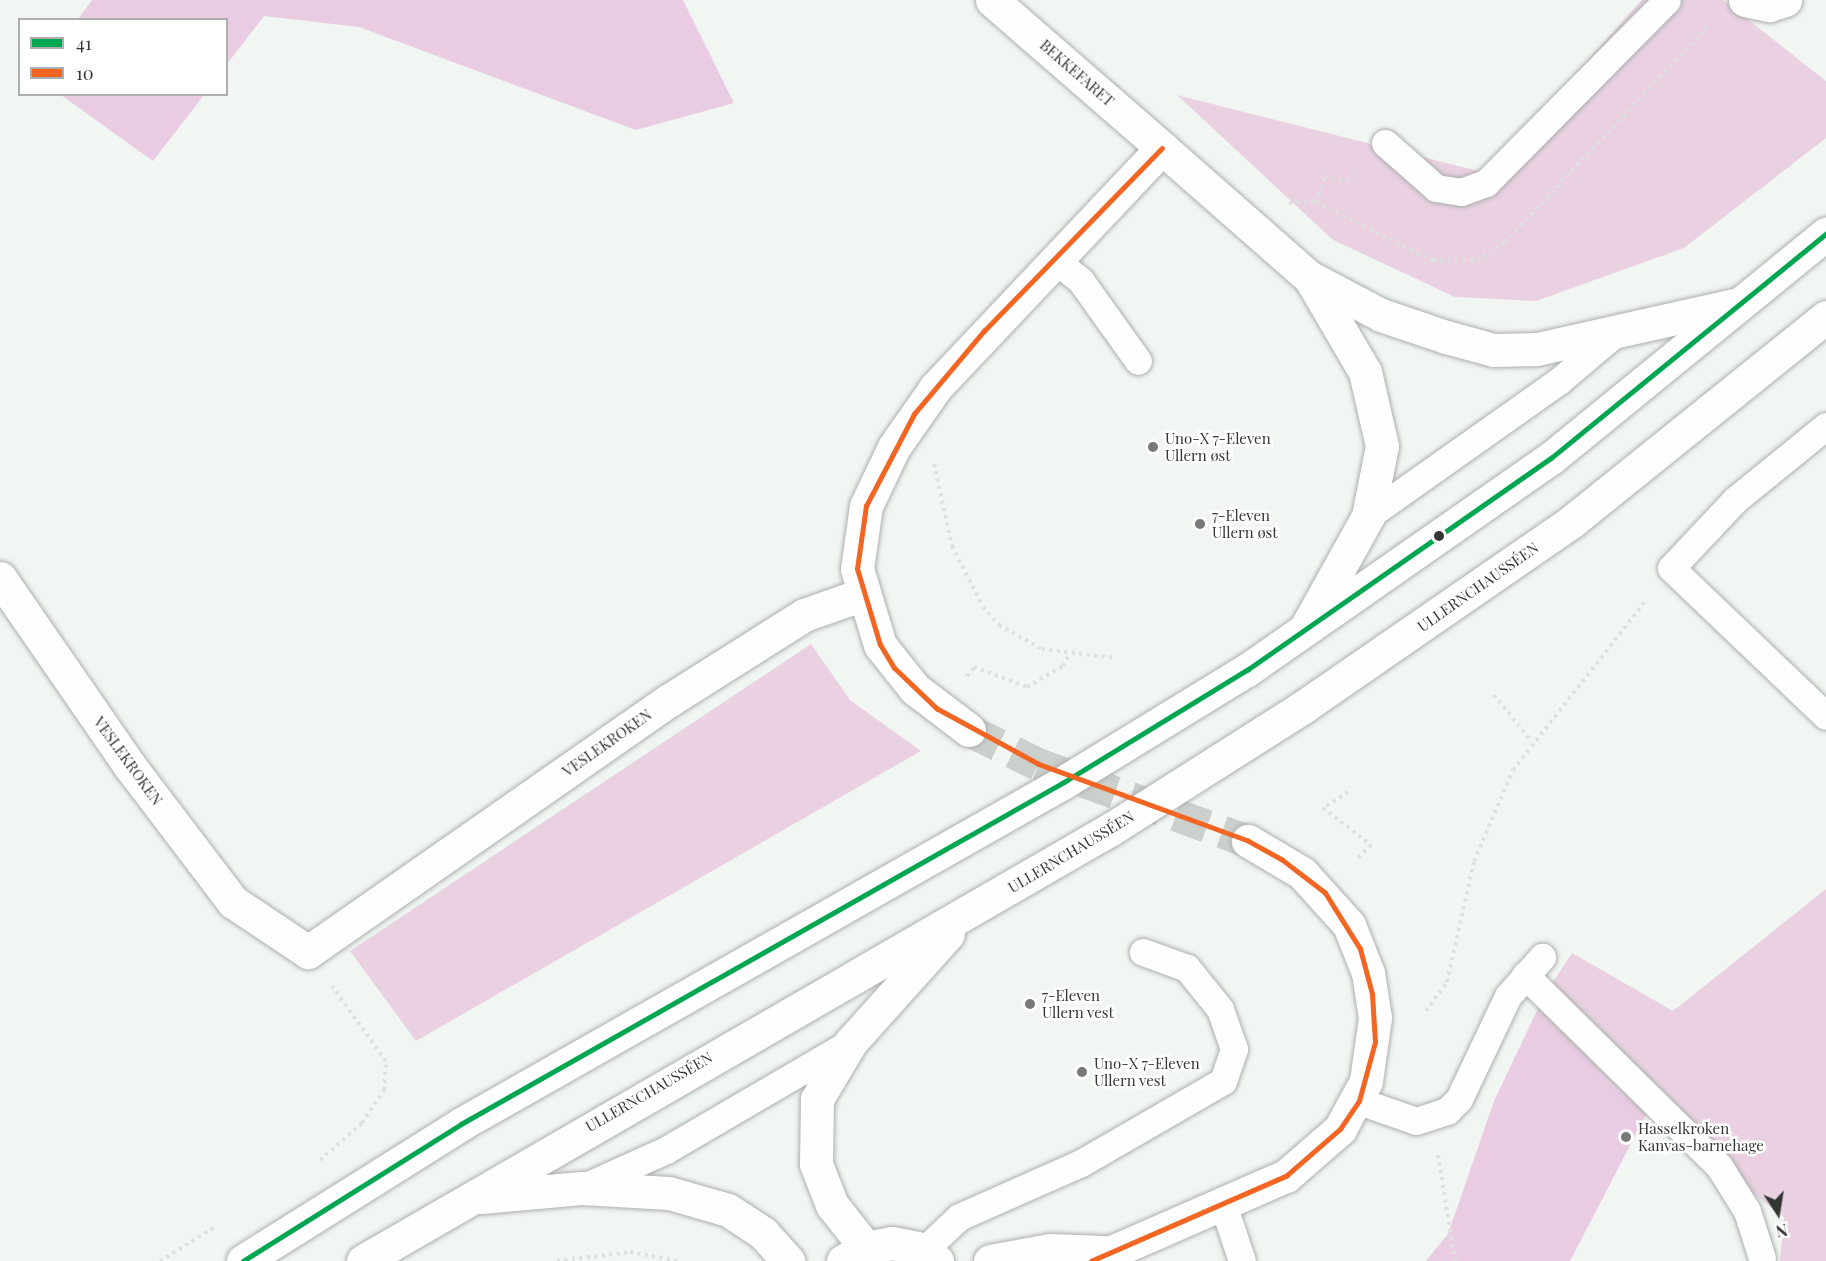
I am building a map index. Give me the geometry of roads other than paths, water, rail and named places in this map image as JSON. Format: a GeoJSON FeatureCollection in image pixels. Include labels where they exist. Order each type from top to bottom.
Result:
{"type":"FeatureCollection","features":[{"type":"Feature","properties":{"kind":"main road","name":"BEKKEFARET"},"geometry":{"type":"LineString","coordinates":[[992,0],[1309,277]]}},
{"type":"Feature","properties":{"kind":"main road"},"geometry":{"type":"LineString","coordinates":[[1745,0],[1769,5],[1785,0]]}},
{"type":"Feature","properties":{"kind":"main road"},"geometry":{"type":"LineString","coordinates":[[969,730],[937,709],[894,668],[861,595],[857,569],[866,506],[894,447],[936,387],[1054,259],[1162,148]]}},
{"type":"Feature","properties":{"kind":"main road"},"geometry":{"type":"LineString","coordinates":[[243,1261],[461,1124],[1064,782],[1304,632],[1551,458],[1749,301],[1826,234]]}},
{"type":"Feature","properties":{"kind":"main road"},"geometry":{"type":"LineString","coordinates":[[1309,277],[1382,315],[1494,350],[1612,336],[1749,301]]}},
{"type":"Feature","properties":{"kind":"main road"},"geometry":{"type":"LineString","coordinates":[[1304,632],[1368,516],[1382,446],[1377,409],[1353,345],[1309,277]]}},
{"type":"Feature","properties":{"kind":"main road","name":"ULLERNCHAUSSÉEN"},"geometry":{"type":"LineString","coordinates":[[363,1261],[465,1200],[1111,829],[1411,634],[1571,522],[1826,317]]}},
{"type":"Feature","properties":{"kind":"main road","name":"VESLEKROKEN"},"geometry":{"type":"LineString","coordinates":[[0,578],[129,765],[233,902],[308,952],[668,700],[804,615],[861,595]]}},
{"type":"Feature","properties":{"kind":"main road"},"geometry":{"type":"LineString","coordinates":[[990,1261],[1050,1250],[1097,1257],[1223,1204],[1308,1160],[1359,1101],[1372,1062],[1375,1018],[1360,949],[1325,893],[1248,842]]}},
{"type":"Feature","properties":{"kind":"main road"},"geometry":{"type":"LineString","coordinates":[[929,1257],[892,1243],[855,1254],[832,1205],[813,1141],[817,1099],[851,1042],[971,911]]}},
{"type":"Feature","properties":{"kind":"main road"},"geometry":{"type":"LineString","coordinates":[[465,1200],[582,1188],[701,1200],[763,1233],[788,1261]]}},
{"type":"Feature","properties":{"kind":"lane"},"geometry":{"type":"LineString","coordinates":[[1385,143],[1436,188],[1461,192],[1486,183],[1667,0]]}},
{"type":"Feature","properties":{"kind":"lane"},"geometry":{"type":"LineString","coordinates":[[1054,259],[1081,281],[1138,361]]}},
{"type":"Feature","properties":{"kind":"lane"},"geometry":{"type":"LineString","coordinates":[[1368,516],[1551,387],[1612,336]]}},
{"type":"Feature","properties":{"kind":"lane"},"geometry":{"type":"LineString","coordinates":[[1826,426],[1736,500],[1671,568],[1826,716]]}},
{"type":"Feature","properties":{"kind":"lane"},"geometry":{"type":"LineString","coordinates":[[929,1257],[959,1217],[1081,1163],[1223,1081],[1234,1049],[1220,1009],[1187,968],[1143,952]]}},
{"type":"Feature","properties":{"kind":"lane"},"geometry":{"type":"LineString","coordinates":[[1359,1101],[1416,1120],[1429,1119],[1459,1099],[1495,1021],[1534,966],[1719,1166],[1747,1211],[1762,1258]]}},
{"type":"Feature","properties":{"kind":"lane"},"geometry":{"type":"LineString","coordinates":[[582,1188],[666,1150],[851,1042]]}},
{"type":"Feature","properties":{"kind":"lane"},"geometry":{"type":"LineString","coordinates":[[1223,1204],[1242,1261]]}},
{"type":"Feature","properties":{"kind":"tunnel"},"geometry":{"type":"LineString","coordinates":[[969,730],[1038,764],[1248,841]]}},
{"type":"Feature","properties":{"kind":"place","name":"Uno-X 7-Eleven Ullern øst"},"geometry":{"type":"Point","coordinates":[1153,447]}},
{"type":"Feature","properties":{"kind":"place","name":"7-Eleven Ullern øst"},"geometry":{"type":"Point","coordinates":[1200,524]}},
{"type":"Feature","properties":{"kind":"place","name":"7-Eleven Ullern vest"},"geometry":{"type":"Point","coordinates":[1030,1004]}},
{"type":"Feature","properties":{"kind":"place","name":"Uno-X 7-Eleven Ullern vest"},"geometry":{"type":"Point","coordinates":[1082,1072]}},
{"type":"Feature","properties":{"kind":"place","name":"Hasselkroken Kanvas-barnehage"},"geometry":{"type":"Point","coordinates":[1626,1137]}}]}
